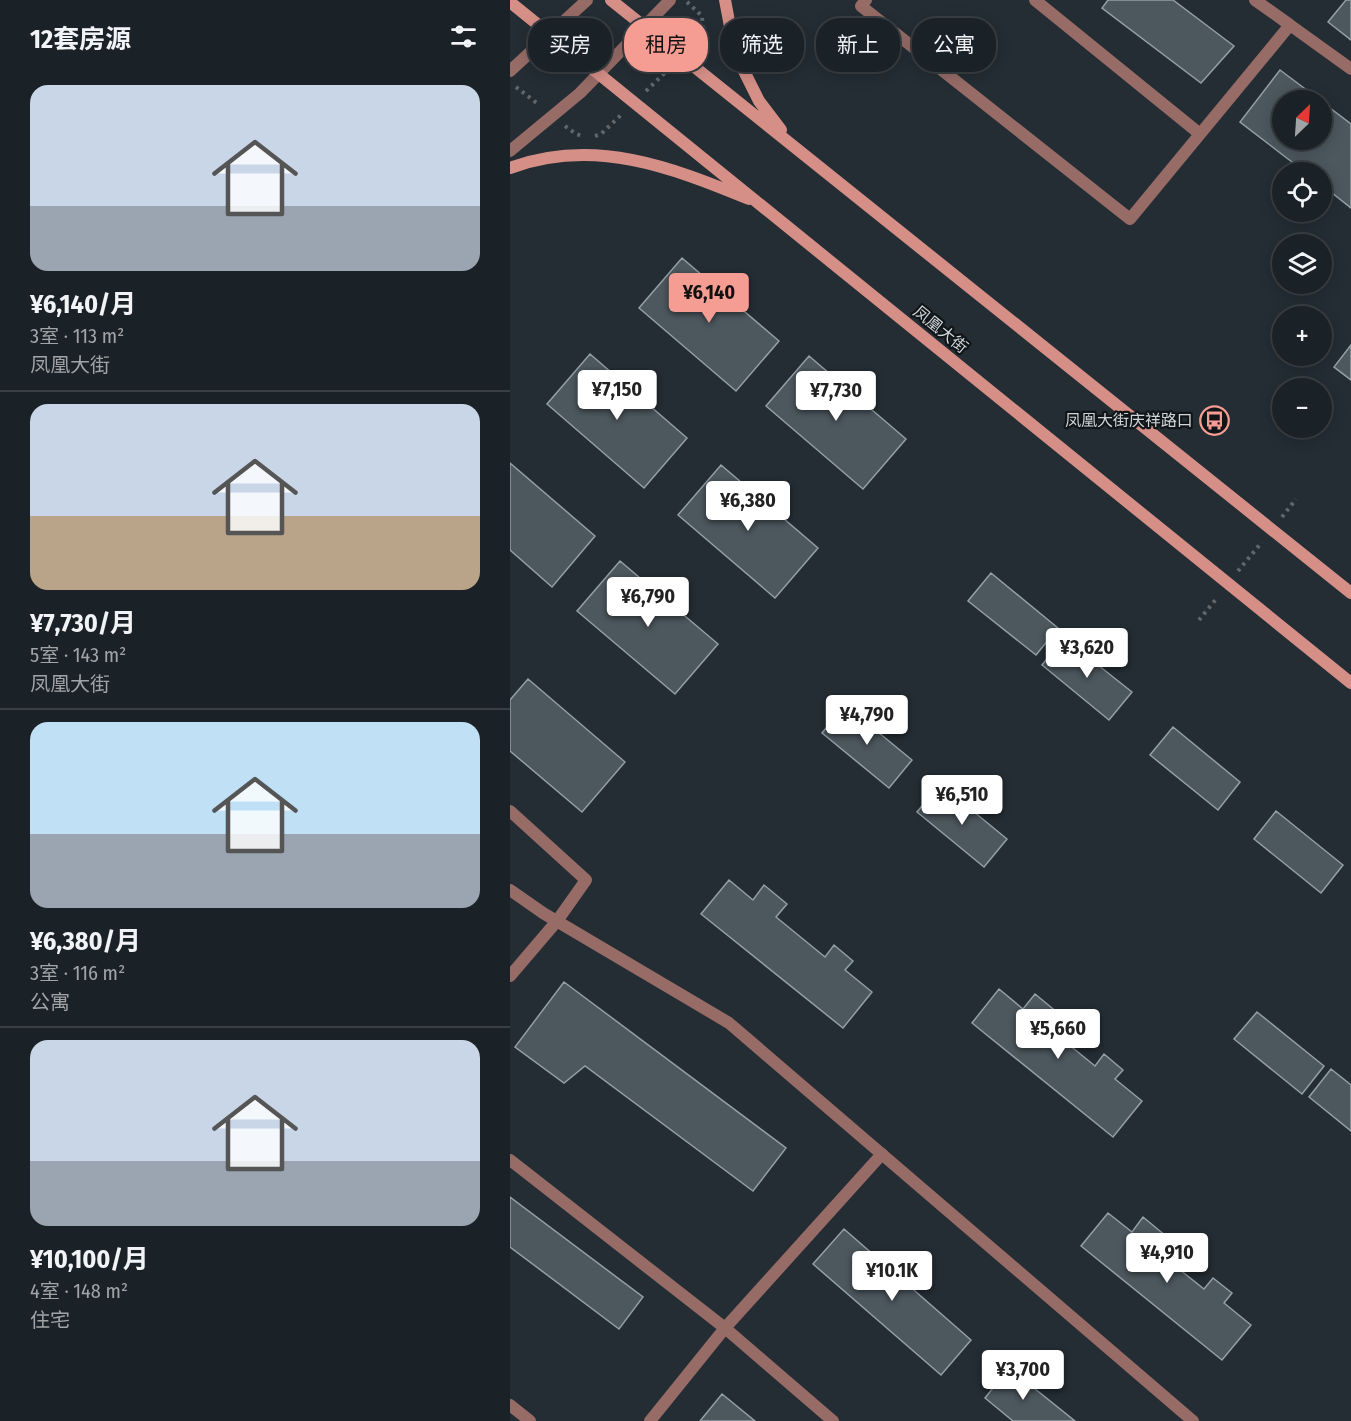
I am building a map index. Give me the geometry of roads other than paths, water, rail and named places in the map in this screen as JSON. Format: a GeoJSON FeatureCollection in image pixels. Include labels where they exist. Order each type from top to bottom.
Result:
{"type":"FeatureCollection","features":[{"type":"Feature","properties":{"kind":"main road"},"geometry":{"type":"LineString","coordinates":[[611,0],[634,18]]}},
{"type":"Feature","properties":{"kind":"main road"},"geometry":{"type":"LineString","coordinates":[[725,0],[735,54],[759,101],[792,145]]}},
{"type":"Feature","properties":{"kind":"main road","name":"凤凰大街"},"geometry":{"type":"LineString","coordinates":[[510,2],[530,18]]}},
{"type":"Feature","properties":{"kind":"main road"},"geometry":{"type":"LineString","coordinates":[[701,72],[1351,593]]}},
{"type":"Feature","properties":{"kind":"main road","name":"凤凰大街"},"geometry":{"type":"LineString","coordinates":[[600,73],[1351,683]]}},
{"type":"Feature","properties":{"kind":"main road"},"geometry":{"type":"LineString","coordinates":[[510,168],[534,159],[612,155],[676,170],[763,205]]}},
{"type":"Feature","properties":{"kind":"street"},"geometry":{"type":"LineString","coordinates":[[567,18],[587,0]]}},
{"type":"Feature","properties":{"kind":"street"},"geometry":{"type":"LineString","coordinates":[[653,18],[670,0]]}},
{"type":"Feature","properties":{"kind":"street"},"geometry":{"type":"LineString","coordinates":[[866,0],[861,6],[1130,219],[1290,25]]}},
{"type":"Feature","properties":{"kind":"street"},"geometry":{"type":"LineString","coordinates":[[1035,0],[1200,134]]}},
{"type":"Feature","properties":{"kind":"street"},"geometry":{"type":"LineString","coordinates":[[1255,0],[1351,69]]}},
{"type":"Feature","properties":{"kind":"street"},"geometry":{"type":"LineString","coordinates":[[510,151],[580,93],[624,48]]}},
{"type":"Feature","properties":{"kind":"street"},"geometry":{"type":"LineString","coordinates":[[510,70],[528,54]]}},
{"type":"Feature","properties":{"kind":"street"},"geometry":{"type":"LineString","coordinates":[[510,811],[586,880],[557,921],[510,976]]}},
{"type":"Feature","properties":{"kind":"street"},"geometry":{"type":"LineString","coordinates":[[510,890],[557,921],[729,1023],[1193,1421]]}},
{"type":"Feature","properties":{"kind":"street"},"geometry":{"type":"LineString","coordinates":[[650,1421],[725,1328],[882,1154]]}},
{"type":"Feature","properties":{"kind":"street"},"geometry":{"type":"LineString","coordinates":[[510,1160],[725,1328],[833,1421]]}},
{"type":"Feature","properties":{"kind":"street"},"geometry":{"type":"LineString","coordinates":[[510,1405],[530,1421]]}},
{"type":"Feature","properties":{"kind":"place","name":"凤凰大街庆祥路口"},"geometry":{"type":"Point","coordinates":[1214,420]}}]}
